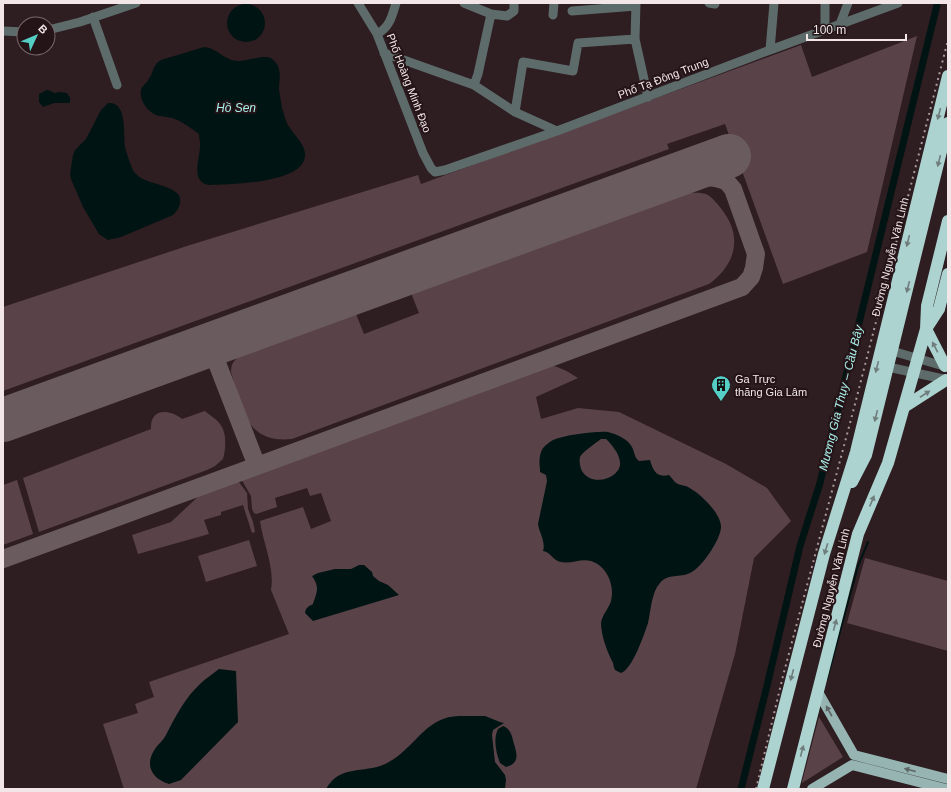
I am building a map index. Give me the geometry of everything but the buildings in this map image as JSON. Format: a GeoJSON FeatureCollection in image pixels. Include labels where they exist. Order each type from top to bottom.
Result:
{"type":"FeatureCollection","features":[{"type":"Feature","properties":{"kind":"highway","name":"Đường Nguyễn Văn Linh"},"geometry":{"type":"LineString","coordinates":[[837,512],[866,455],[892,351],[948,76]]}},
{"type":"Feature","properties":{"kind":"highway","name":"Đường Nguyễn Văn Linh"},"geometry":{"type":"LineString","coordinates":[[763,789],[824,554],[856,452],[917,227],[948,123]]}},
{"type":"Feature","properties":{"kind":"highway","name":"Đường Nguyễn Văn Linh"},"geometry":{"type":"LineString","coordinates":[[793,789],[858,534],[888,463],[914,373],[926,329],[927,306],[948,221]]}},
{"type":"Feature","properties":{"kind":"highway","name":"Đường Nguyễn Văn Linh"},"geometry":{"type":"LineString","coordinates":[[926,329],[939,309],[948,274]]}},
{"type":"Feature","properties":{"kind":"highway"},"geometry":{"type":"LineString","coordinates":[[926,329],[946,367]]}},
{"type":"Feature","properties":{"kind":"highway"},"geometry":{"type":"LineString","coordinates":[[904,407],[947,380]]}},
{"type":"Feature","properties":{"kind":"main road"},"geometry":{"type":"LineString","coordinates":[[818,692],[853,760],[918,786],[946,789]]}},
{"type":"Feature","properties":{"kind":"main road"},"geometry":{"type":"LineString","coordinates":[[812,789],[853,760],[948,779]]}},
{"type":"Feature","properties":{"kind":"street"},"geometry":{"type":"LineString","coordinates":[[56,28],[136,3]]}},
{"type":"Feature","properties":{"kind":"street","name":"Phố Hoàng Minh Đạo"},"geometry":{"type":"LineString","coordinates":[[358,3],[377,34],[423,153],[431,168],[435,172]]}},
{"type":"Feature","properties":{"kind":"street"},"geometry":{"type":"LineString","coordinates":[[377,34],[384,31],[390,22],[396,3]]}},
{"type":"Feature","properties":{"kind":"street"},"geometry":{"type":"LineString","coordinates":[[464,3],[492,14],[507,16],[514,11],[514,3]]}},
{"type":"Feature","properties":{"kind":"street"},"geometry":{"type":"LineString","coordinates":[[553,15],[554,3]]}},
{"type":"Feature","properties":{"kind":"street"},"geometry":{"type":"LineString","coordinates":[[709,3],[715,3]]}},
{"type":"Feature","properties":{"kind":"street"},"geometry":{"type":"LineString","coordinates":[[770,50],[774,3]]}},
{"type":"Feature","properties":{"kind":"street"},"geometry":{"type":"LineString","coordinates":[[825,3],[825,30]]}},
{"type":"Feature","properties":{"kind":"street"},"geometry":{"type":"LineString","coordinates":[[840,24],[848,3]]}},
{"type":"Feature","properties":{"kind":"street","name":"Phố Tạ Đông Trung"},"geometry":{"type":"LineString","coordinates":[[435,172],[445,170],[557,131],[898,3]]}},
{"type":"Feature","properties":{"kind":"street"},"geometry":{"type":"LineString","coordinates":[[572,11],[636,4],[635,39],[648,97]]}},
{"type":"Feature","properties":{"kind":"street"},"geometry":{"type":"LineString","coordinates":[[474,85],[492,14]]}},
{"type":"Feature","properties":{"kind":"street"},"geometry":{"type":"LineString","coordinates":[[93,17],[117,85]]}},
{"type":"Feature","properties":{"kind":"street"},"geometry":{"type":"LineString","coordinates":[[3,31],[16,32]]}},
{"type":"Feature","properties":{"kind":"street"},"geometry":{"type":"LineString","coordinates":[[514,112],[523,62],[573,72],[578,43],[635,39]]}},
{"type":"Feature","properties":{"kind":"street"},"geometry":{"type":"LineString","coordinates":[[384,53],[474,85],[514,112],[557,131]]}},
{"type":"Feature","properties":{"kind":"street"},"geometry":{"type":"LineString","coordinates":[[892,351],[946,367]]}},
{"type":"Feature","properties":{"kind":"street"},"geometry":{"type":"LineString","coordinates":[[888,367],[947,380]]}},
{"type":"Feature","properties":{"kind":"shaded area"},"geometry":{"type":"Polygon","coordinates":[[[917,36],[867,252],[783,284],[725,124],[667,144],[669,149],[3,391],[3,307],[190,245],[418,175],[421,184],[801,45],[812,77],[917,36]]]}},
{"type":"Feature","properties":{"kind":"shaded area"},"geometry":{"type":"Polygon","coordinates":[[[687,193],[703,193],[708,195],[723,211],[733,231],[734,241],[730,260],[718,277],[709,284],[292,439],[276,439],[264,436],[255,429],[248,420],[243,410],[231,372],[233,362],[247,352],[356,314],[364,334],[419,313],[411,293],[687,193]]]}},
{"type":"Feature","properties":{"kind":"shaded area"},"geometry":{"type":"Polygon","coordinates":[[[542,364],[561,368],[578,378],[536,397],[541,419],[578,408],[619,412],[726,464],[767,488],[791,521],[754,558],[735,654],[696,789],[124,789],[103,724],[138,713],[135,704],[154,697],[149,682],[289,634],[271,590],[272,582],[270,564],[260,521],[303,507],[311,529],[331,521],[321,493],[310,496],[307,488],[275,498],[277,507],[256,514],[252,509],[251,496],[240,477],[542,364]]]}},
{"type":"Feature","properties":{"kind":"shaded area"},"geometry":{"type":"Polygon","coordinates":[[[205,411],[219,422],[225,436],[225,450],[223,459],[215,466],[39,532],[23,478],[151,429],[154,417],[161,412],[172,413],[182,419],[205,411]]]}},
{"type":"Feature","properties":{"kind":"shaded area"},"geometry":{"type":"Polygon","coordinates":[[[236,478],[247,493],[248,509],[255,532],[252,533],[243,505],[221,512],[221,515],[204,520],[209,534],[138,554],[132,535],[171,522],[202,493],[236,478]]]}},
{"type":"Feature","properties":{"kind":"shaded area"},"geometry":{"type":"Polygon","coordinates":[[[17,480],[33,534],[3,545],[3,485],[17,480]]]}},
{"type":"Feature","properties":{"kind":"shaded area"},"geometry":{"type":"Polygon","coordinates":[[[249,540],[257,566],[206,582],[198,556],[249,540]]]}},
{"type":"Feature","properties":{"kind":"shaded area"},"geometry":{"type":"Polygon","coordinates":[[[865,558],[948,581],[948,651],[847,623],[865,558]]]}},
{"type":"Feature","properties":{"kind":"shaded area"},"geometry":{"type":"Polygon","coordinates":[[[819,717],[843,757],[802,783],[802,782],[819,717]]]}},
{"type":"Feature","properties":{"kind":"water"},"geometry":{"type":"Polygon","coordinates":[[[242,4],[250,4],[260,9],[264,16],[264,30],[260,37],[250,42],[242,42],[232,37],[230,34],[227,27],[227,19],[232,9],[235,7],[242,4]]]}},
{"type":"Feature","properties":{"kind":"water","name":"Hồ Sen"},"geometry":{"type":"Polygon","coordinates":[[[204,47],[213,49],[228,59],[237,61],[269,57],[278,66],[280,77],[279,90],[285,119],[303,146],[305,153],[303,163],[294,171],[266,180],[249,183],[209,185],[203,183],[199,179],[197,168],[200,149],[199,134],[178,120],[152,113],[143,103],[141,94],[142,87],[150,77],[158,62],[204,47]]]}},
{"type":"Feature","properties":{"kind":"water"},"geometry":{"type":"Polygon","coordinates":[[[47,90],[54,93],[67,93],[70,98],[70,103],[54,103],[43,107],[39,102],[39,94],[47,90]]]}},
{"type":"Feature","properties":{"kind":"water"},"geometry":{"type":"Polygon","coordinates":[[[108,103],[119,107],[122,113],[125,147],[135,173],[143,179],[172,190],[179,195],[180,203],[173,215],[121,237],[108,240],[99,234],[83,207],[70,174],[75,150],[86,139],[101,110],[108,103]]]}},
{"type":"Feature","properties":{"kind":"water"},"geometry":{"type":"Polygon","coordinates":[[[595,432],[608,432],[625,439],[630,444],[639,461],[650,460],[652,467],[658,474],[665,476],[669,475],[676,483],[686,486],[697,493],[713,509],[720,521],[721,526],[715,545],[700,566],[690,573],[667,578],[657,587],[653,597],[648,623],[641,643],[629,666],[621,673],[614,669],[601,628],[604,614],[610,604],[612,595],[611,583],[608,577],[597,563],[587,560],[561,562],[543,551],[543,541],[538,524],[547,481],[546,475],[540,472],[540,458],[543,448],[552,441],[565,436],[595,432]],[[601,439],[586,450],[580,457],[581,469],[585,475],[591,479],[598,480],[611,477],[619,468],[620,462],[617,452],[606,439],[601,439]]]}},
{"type":"Feature","properties":{"kind":"water"},"geometry":{"type":"Polygon","coordinates":[[[359,565],[364,565],[372,572],[373,576],[379,581],[388,585],[399,595],[313,621],[305,613],[307,608],[313,604],[317,593],[317,587],[312,576],[335,569],[351,569],[359,565]]]}},
{"type":"Feature","properties":{"kind":"water"},"geometry":{"type":"Polygon","coordinates":[[[219,669],[236,671],[238,722],[181,780],[169,784],[163,782],[154,775],[152,771],[150,761],[152,755],[156,747],[165,737],[190,695],[202,682],[219,669]]]}},
{"type":"Feature","properties":{"kind":"water"},"geometry":{"type":"Polygon","coordinates":[[[456,716],[485,716],[504,723],[493,730],[492,735],[495,762],[505,775],[505,789],[326,789],[332,781],[345,773],[385,764],[401,753],[428,728],[443,719],[456,716]]]}},
{"type":"Feature","properties":{"kind":"water"},"geometry":{"type":"Polygon","coordinates":[[[503,726],[511,733],[516,755],[514,763],[506,767],[500,763],[496,746],[496,733],[498,729],[503,726]]]}},
{"type":"Feature","properties":{"kind":"waterway","name":"Mương Gia Thụy – Cầu Bây"},"geometry":{"type":"LineString","coordinates":[[741,789],[800,546],[820,483],[937,5]]}},
{"type":"Feature","properties":{"kind":"waterway"},"geometry":{"type":"LineString","coordinates":[[827,679],[858,566],[868,542]]}},
{"type":"Feature","properties":{"kind":"taxiway"},"geometry":{"type":"LineString","coordinates":[[3,559],[742,287],[751,277],[756,254],[733,189],[727,182],[721,179],[707,177],[670,178]]}},
{"type":"Feature","properties":{"kind":"taxiway"},"geometry":{"type":"LineString","coordinates":[[210,345],[257,466]]}},
{"type":"Feature","properties":{"kind":"runway"},"geometry":{"type":"LineString","coordinates":[[3,420],[729,156]]}},
{"type":"Feature","properties":{"kind":"railway"},"geometry":{"type":"LineString","coordinates":[[756,789],[783,676],[854,408],[948,40]]}},
{"type":"Feature","properties":{"kind":"place","name":"Ga Trực thăng Gia Lâm"},"geometry":{"type":"Point","coordinates":[721,402]}}]}
